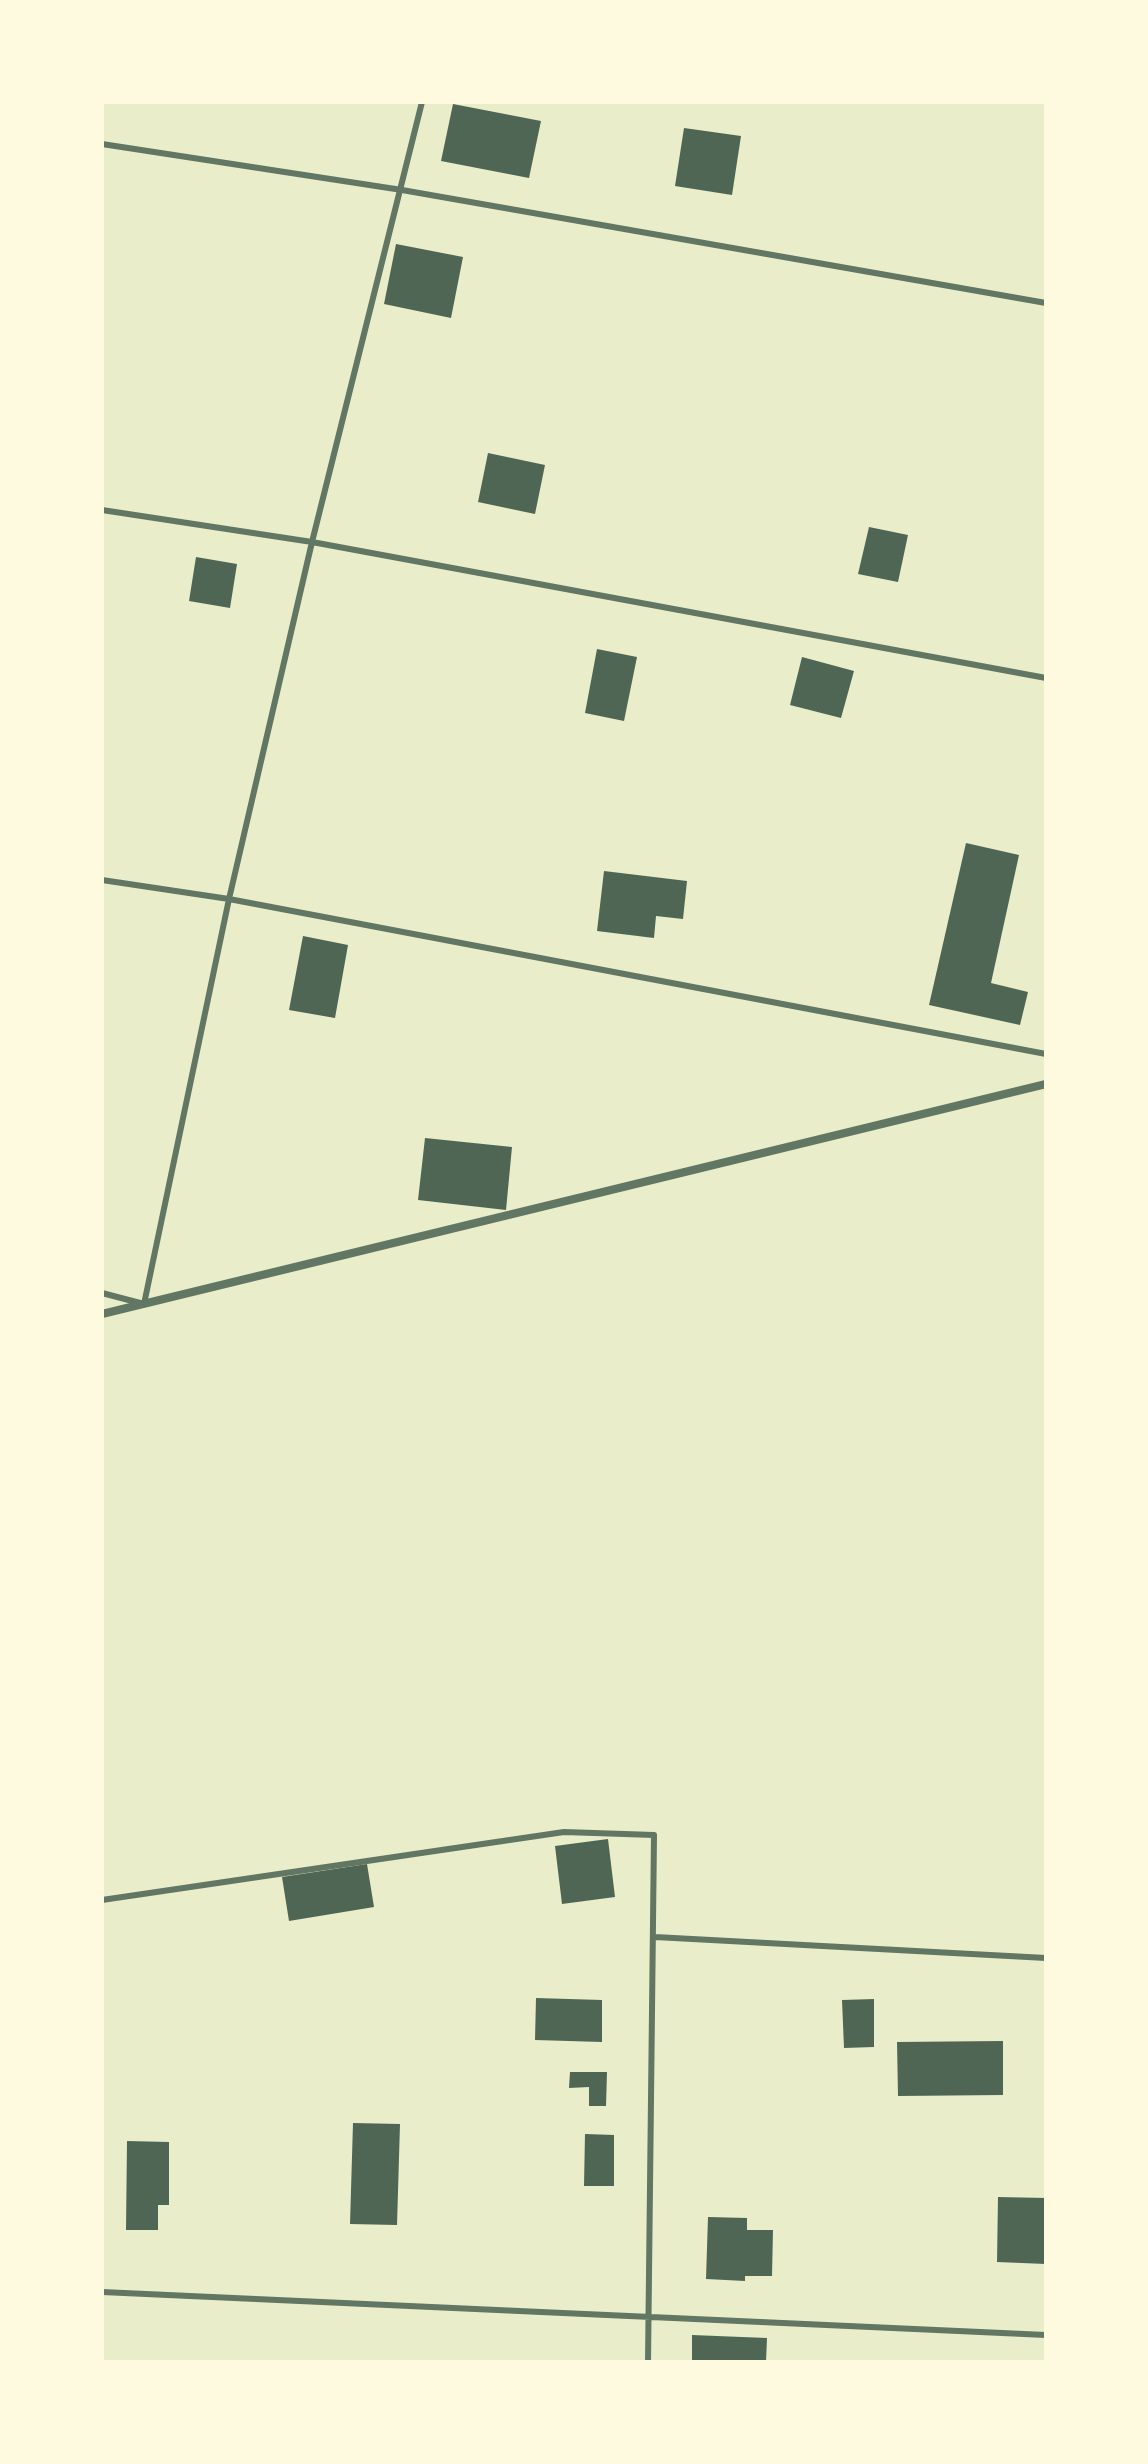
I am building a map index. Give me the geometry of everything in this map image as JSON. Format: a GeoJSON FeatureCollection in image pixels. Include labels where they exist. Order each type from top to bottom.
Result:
{"type":"FeatureCollection","features":[{"type":"Feature","properties":{"kind":"street"},"geometry":{"type":"LineString","coordinates":[[102,1314],[1046,1084]]}},
{"type":"Feature","properties":{"kind":"lane"},"geometry":{"type":"LineString","coordinates":[[102,1293],[144,1304],[229,899],[312,542],[422,102]]}},
{"type":"Feature","properties":{"kind":"lane"},"geometry":{"type":"LineString","coordinates":[[102,144],[402,190],[1046,303]]}},
{"type":"Feature","properties":{"kind":"lane"},"geometry":{"type":"LineString","coordinates":[[102,510],[312,542],[1046,678]]}},
{"type":"Feature","properties":{"kind":"lane"},"geometry":{"type":"LineString","coordinates":[[102,880],[229,899],[1046,1054]]}},
{"type":"Feature","properties":{"kind":"lane"},"geometry":{"type":"LineString","coordinates":[[102,1900],[564,1832],[654,1835],[648,2362]]}},
{"type":"Feature","properties":{"kind":"lane"},"geometry":{"type":"LineString","coordinates":[[655,1937],[1046,1958]]}},
{"type":"Feature","properties":{"kind":"lane"},"geometry":{"type":"LineString","coordinates":[[102,2292],[649,2314],[1046,2335]]}},
{"type":"Feature","properties":{"kind":"building"},"geometry":{"type":"Polygon","coordinates":[[[453,104],[541,121],[529,178],[441,161],[453,104]]]}},
{"type":"Feature","properties":{"kind":"building"},"geometry":{"type":"Polygon","coordinates":[[[684,128],[741,136],[732,195],[675,186],[684,128]]]}},
{"type":"Feature","properties":{"kind":"building"},"geometry":{"type":"Polygon","coordinates":[[[396,244],[463,257],[451,318],[384,304],[396,244]]]}},
{"type":"Feature","properties":{"kind":"building"},"geometry":{"type":"Polygon","coordinates":[[[488,453],[545,465],[535,514],[478,502],[488,453]]]}},
{"type":"Feature","properties":{"kind":"building"},"geometry":{"type":"Polygon","coordinates":[[[869,527],[908,535],[898,582],[858,574],[869,527]]]}},
{"type":"Feature","properties":{"kind":"building"},"geometry":{"type":"Polygon","coordinates":[[[196,557],[237,564],[230,608],[189,601],[196,557]]]}},
{"type":"Feature","properties":{"kind":"building"},"geometry":{"type":"Polygon","coordinates":[[[597,649],[637,657],[624,721],[585,713],[597,649]]]}},
{"type":"Feature","properties":{"kind":"building"},"geometry":{"type":"Polygon","coordinates":[[[802,657],[854,671],[841,718],[790,705],[802,657]]]}},
{"type":"Feature","properties":{"kind":"building"},"geometry":{"type":"Polygon","coordinates":[[[966,843],[1019,855],[991,983],[1028,992],[1020,1025],[929,1005],[966,843]]]}},
{"type":"Feature","properties":{"kind":"building"},"geometry":{"type":"Polygon","coordinates":[[[604,871],[687,881],[683,919],[656,916],[654,938],[597,931],[604,871]]]}},
{"type":"Feature","properties":{"kind":"building"},"geometry":{"type":"Polygon","coordinates":[[[303,936],[348,945],[335,1018],[289,1010],[303,936]]]}},
{"type":"Feature","properties":{"kind":"building"},"geometry":{"type":"Polygon","coordinates":[[[425,1138],[512,1147],[506,1210],[418,1200],[425,1138]]]}},
{"type":"Feature","properties":{"kind":"building"},"geometry":{"type":"Polygon","coordinates":[[[608,1839],[615,1897],[562,1904],[555,1846],[608,1839]]]}},
{"type":"Feature","properties":{"kind":"building"},"geometry":{"type":"Polygon","coordinates":[[[367,1864],[374,1907],[289,1921],[282,1877],[367,1864]]]}},
{"type":"Feature","properties":{"kind":"building"},"geometry":{"type":"Polygon","coordinates":[[[536,1998],[602,2000],[602,2042],[535,2040],[536,1998]]]}},
{"type":"Feature","properties":{"kind":"building"},"geometry":{"type":"Polygon","coordinates":[[[874,1999],[874,2047],[844,2048],[842,2000],[874,1999]]]}},
{"type":"Feature","properties":{"kind":"building"},"geometry":{"type":"Polygon","coordinates":[[[1003,2041],[1003,2095],[898,2096],[897,2042],[1003,2041]]]}},
{"type":"Feature","properties":{"kind":"building"},"geometry":{"type":"Polygon","coordinates":[[[570,2072],[607,2072],[606,2106],[589,2106],[589,2087],[569,2088],[570,2072]]]}},
{"type":"Feature","properties":{"kind":"building"},"geometry":{"type":"Polygon","coordinates":[[[353,2123],[400,2124],[397,2225],[350,2224],[353,2123]]]}},
{"type":"Feature","properties":{"kind":"building"},"geometry":{"type":"Polygon","coordinates":[[[585,2134],[614,2135],[614,2186],[584,2186],[585,2134]]]}},
{"type":"Feature","properties":{"kind":"building"},"geometry":{"type":"Polygon","coordinates":[[[127,2141],[169,2142],[169,2205],[158,2205],[158,2230],[126,2230],[127,2141]]]}},
{"type":"Feature","properties":{"kind":"building"},"geometry":{"type":"Polygon","coordinates":[[[998,2197],[1046,2198],[1046,2264],[997,2262],[998,2197]]]}},
{"type":"Feature","properties":{"kind":"building"},"geometry":{"type":"Polygon","coordinates":[[[708,2217],[747,2218],[747,2230],[773,2230],[772,2276],[745,2276],[745,2281],[706,2279],[708,2217]]]}},
{"type":"Feature","properties":{"kind":"building"},"geometry":{"type":"Polygon","coordinates":[[[692,2335],[767,2338],[766,2362],[692,2362],[692,2335]]]}}]}
